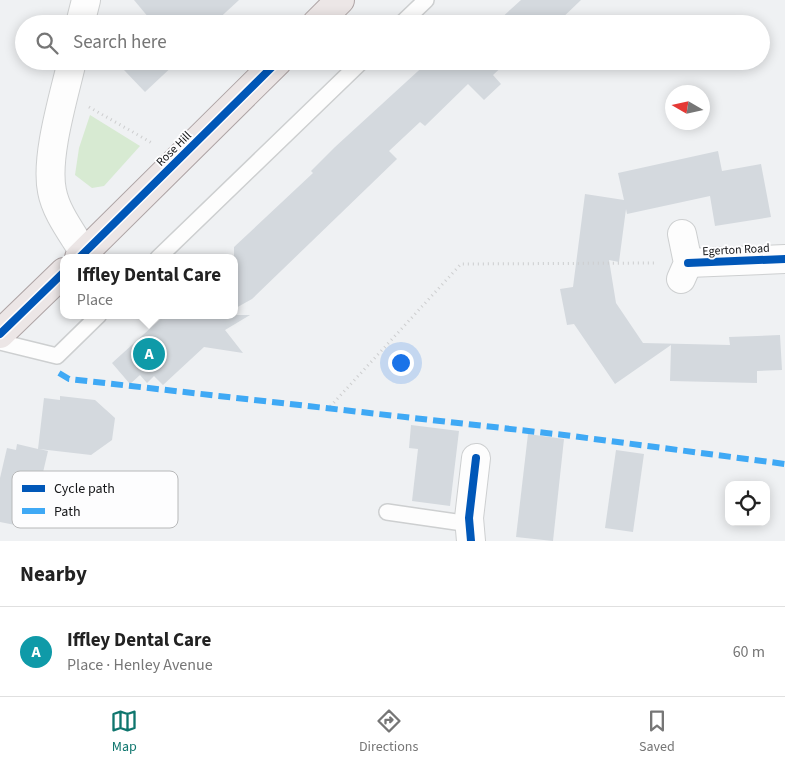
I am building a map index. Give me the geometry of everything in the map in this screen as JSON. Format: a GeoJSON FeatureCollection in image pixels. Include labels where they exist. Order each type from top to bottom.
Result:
{"type":"FeatureCollection","features":[{"type":"Feature","properties":{"kind":"main road"},"geometry":{"type":"LineString","coordinates":[[82,15],[86,0]]}},
{"type":"Feature","properties":{"kind":"main road"},"geometry":{"type":"LineString","coordinates":[[325,15],[340,0]]}},
{"type":"Feature","properties":{"kind":"main road"},"geometry":{"type":"LineString","coordinates":[[70,70],[50,174],[52,191],[57,206],[81,254]]}},
{"type":"Feature","properties":{"kind":"main road","name":"Rose Hill"},"geometry":{"type":"LineString","coordinates":[[83,254],[269,70]]}},
{"type":"Feature","properties":{"kind":"main road","name":"Egerton Road"},"geometry":{"type":"LineString","coordinates":[[682,234],[684,271],[785,259]]}},
{"type":"Feature","properties":{"kind":"main road"},"geometry":{"type":"LineString","coordinates":[[0,334],[60,276]]}},
{"type":"Feature","properties":{"kind":"main road"},"geometry":{"type":"LineString","coordinates":[[470,533],[476,458]]}},
{"type":"Feature","properties":{"kind":"lane"},"geometry":{"type":"LineString","coordinates":[[410,15],[426,0]]}},
{"type":"Feature","properties":{"kind":"lane"},"geometry":{"type":"LineString","coordinates":[[162,254],[353,70]]}},
{"type":"Feature","properties":{"kind":"lane"},"geometry":{"type":"LineString","coordinates":[[0,342],[57,356],[95,319]]}},
{"type":"Feature","properties":{"kind":"lane"},"geometry":{"type":"LineString","coordinates":[[387,512],[470,533]]}},
{"type":"Feature","properties":{"kind":"path"},"geometry":{"type":"LineString","coordinates":[[65,93],[152,143]]}},
{"type":"Feature","properties":{"kind":"path"},"geometry":{"type":"LineString","coordinates":[[327,410],[461,264],[684,271]]}},
{"type":"Feature","properties":{"kind":"green space"},"geometry":{"type":"Polygon","coordinates":[[[90,115],[140,146],[104,186],[92,188],[75,175],[79,148],[90,115]]]}},
{"type":"Feature","properties":{"kind":"building"},"geometry":{"type":"Polygon","coordinates":[[[134,0],[239,0],[223,15],[146,15],[134,0]]]}},
{"type":"Feature","properties":{"kind":"building"},"geometry":{"type":"Polygon","coordinates":[[[521,0],[581,0],[565,15],[505,15],[521,0]]]}},
{"type":"Feature","properties":{"kind":"building"},"geometry":{"type":"Polygon","coordinates":[[[124,70],[168,70],[145,92],[124,70]]]}},
{"type":"Feature","properties":{"kind":"building"},"geometry":{"type":"Polygon","coordinates":[[[419,70],[498,70],[493,75],[501,84],[484,100],[468,84],[425,126],[420,122],[389,151],[397,159],[252,299],[238,307],[238,254],[234,254],[234,247],[313,173],[311,171],[419,70]]]}},
{"type":"Feature","properties":{"kind":"building"},"geometry":{"type":"Polygon","coordinates":[[[718,151],[722,171],[761,164],[771,217],[715,226],[710,196],[627,214],[626,209],[619,262],[609,260],[616,303],[643,343],[730,345],[729,337],[780,335],[782,370],[757,371],[757,383],[670,381],[671,345],[615,384],[574,324],[567,325],[560,289],[573,287],[585,194],[624,200],[618,173],[718,151]]]}},
{"type":"Feature","properties":{"kind":"building"},"geometry":{"type":"Polygon","coordinates":[[[238,315],[250,315],[225,330],[243,353],[204,347],[163,385],[154,376],[147,383],[140,375],[130,384],[112,363],[161,319],[238,319],[238,315]]]}},
{"type":"Feature","properties":{"kind":"building"},"geometry":{"type":"Polygon","coordinates":[[[60,396],[95,400],[115,418],[112,440],[91,455],[39,449],[48,451],[43,471],[12,471],[12,524],[0,522],[0,478],[7,448],[16,450],[17,444],[38,449],[44,398],[60,400],[60,396]]]}},
{"type":"Feature","properties":{"kind":"building"},"geometry":{"type":"Polygon","coordinates":[[[411,425],[459,431],[450,506],[412,501],[418,449],[409,448],[411,425]]]}},
{"type":"Feature","properties":{"kind":"building"},"geometry":{"type":"Polygon","coordinates":[[[528,434],[564,439],[553,541],[516,537],[528,434]]]}},
{"type":"Feature","properties":{"kind":"building"},"geometry":{"type":"Polygon","coordinates":[[[616,450],[644,454],[633,532],[605,528],[616,450]]]}},
{"type":"Feature","properties":{"kind":"marked path"},"geometry":{"type":"LineString","coordinates":[[59,373],[69,379],[564,435],[785,464]]}},
{"type":"Feature","properties":{"kind":"cycle path"},"geometry":{"type":"LineString","coordinates":[[83,254],[269,70]]}},
{"type":"Feature","properties":{"kind":"cycle path"},"geometry":{"type":"LineString","coordinates":[[688,263],[785,259]]}},
{"type":"Feature","properties":{"kind":"cycle path"},"geometry":{"type":"LineString","coordinates":[[0,334],[60,276]]}},
{"type":"Feature","properties":{"kind":"cycle path"},"geometry":{"type":"LineString","coordinates":[[471,541],[469,518],[476,458]]}},
{"type":"Feature","properties":{"kind":"place","name":"Iffley Dental Care"},"geometry":{"type":"Point","coordinates":[149,354]}}]}
